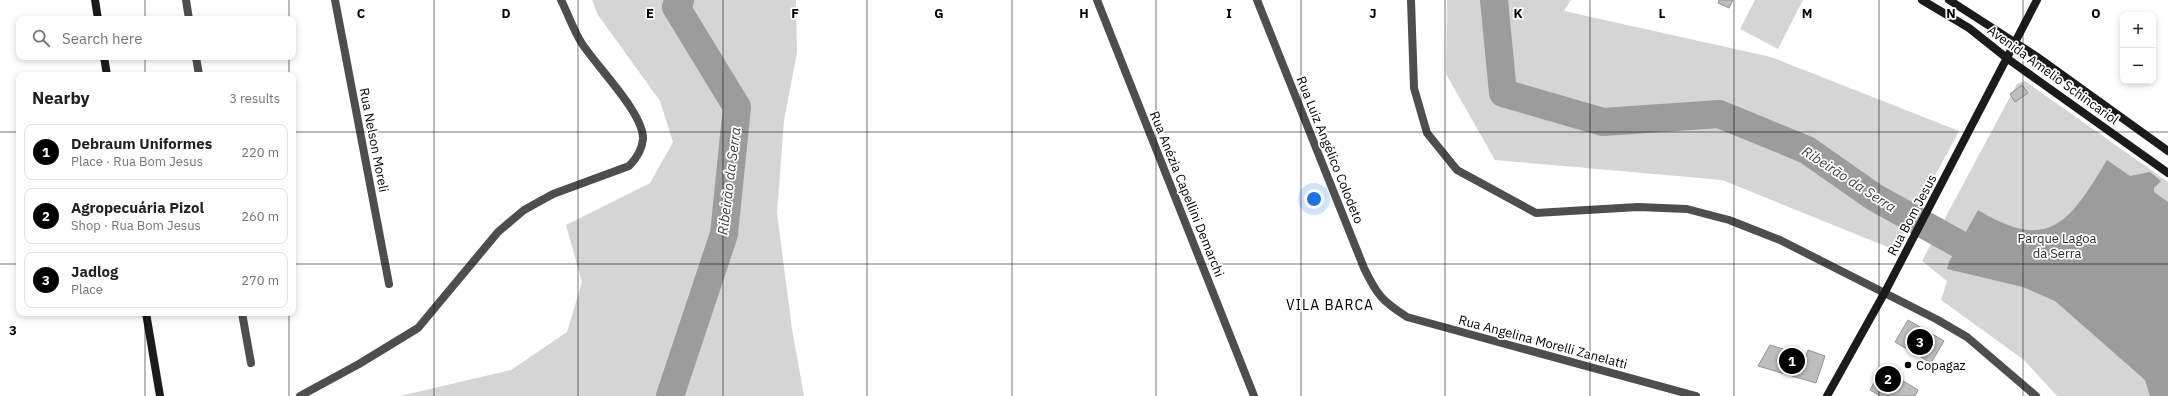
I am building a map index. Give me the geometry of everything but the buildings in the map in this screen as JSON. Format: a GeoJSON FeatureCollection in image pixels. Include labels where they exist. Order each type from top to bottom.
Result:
{"type":"FeatureCollection","features":[{"type":"Feature","properties":{"kind":"main road"},"geometry":{"type":"LineString","coordinates":[[95,0],[98,16]]}},
{"type":"Feature","properties":{"kind":"main road","name":"Avenida Amelio Schincariol"},"geometry":{"type":"LineString","coordinates":[[1922,0],[1969,28],[2008,58],[2168,173]]}},
{"type":"Feature","properties":{"kind":"main road","name":"Avenida Amelio Schincariol"},"geometry":{"type":"LineString","coordinates":[[1949,0],[2016,42],[2168,151]]}},
{"type":"Feature","properties":{"kind":"main road","name":"Rua Bom Jesus"},"geometry":{"type":"LineString","coordinates":[[1827,396],[1885,292],[2037,0]]}},
{"type":"Feature","properties":{"kind":"main road"},"geometry":{"type":"LineString","coordinates":[[104,60],[106,72]]}},
{"type":"Feature","properties":{"kind":"main road"},"geometry":{"type":"LineString","coordinates":[[147,316],[160,396]]}},
{"type":"Feature","properties":{"kind":"street"},"geometry":{"type":"LineString","coordinates":[[186,0],[189,16]]}},
{"type":"Feature","properties":{"kind":"street","name":"Rua Nelson Moreli"},"geometry":{"type":"LineString","coordinates":[[335,0],[389,284]]}},
{"type":"Feature","properties":{"kind":"street"},"geometry":{"type":"LineString","coordinates":[[300,396],[359,364],[418,328],[498,232],[524,210],[553,194],[629,166],[635,160],[641,150],[643,137],[638,124],[629,106],[581,42],[561,0]]}},
{"type":"Feature","properties":{"kind":"street","name":"Rua Anézia Capellini Demarchi"},"geometry":{"type":"LineString","coordinates":[[1097,0],[1254,396]]}},
{"type":"Feature","properties":{"kind":"street","name":"Rua Luiz Angélico Colodeto"},"geometry":{"type":"LineString","coordinates":[[1257,0],[1364,268],[1375,292],[1387,304]]}},
{"type":"Feature","properties":{"kind":"street"},"geometry":{"type":"LineString","coordinates":[[1411,0],[1414,88],[1428,133],[1457,170],[1536,213],[1638,208],[1687,209],[1729,220],[1780,240],[1885,292],[1967,337],[2036,396]]}},
{"type":"Feature","properties":{"kind":"street"},"geometry":{"type":"LineString","coordinates":[[196,60],[198,72]]}},
{"type":"Feature","properties":{"kind":"street","name":"Rua Angelina Morelli Zanelatti"},"geometry":{"type":"LineString","coordinates":[[1387,304],[1407,318],[1696,396]]}},
{"type":"Feature","properties":{"kind":"street"},"geometry":{"type":"LineString","coordinates":[[243,316],[251,363]]}},
{"type":"Feature","properties":{"kind":"green space"},"geometry":{"type":"Polygon","coordinates":[[[592,0],[796,0],[797,53],[784,120],[777,213],[792,329],[804,396],[400,396],[511,370],[567,332],[582,282],[566,225],[650,183],[673,142],[660,101],[598,15],[592,0]]]}},
{"type":"Feature","properties":{"kind":"green space"},"geometry":{"type":"Polygon","coordinates":[[[1447,0],[1571,0],[1564,11],[1771,57],[1959,131],[1895,250],[1722,180],[1495,160],[1446,74],[1447,0]]]}},
{"type":"Feature","properties":{"kind":"green space"},"geometry":{"type":"Polygon","coordinates":[[[1755,0],[1803,0],[1778,49],[1740,29],[1755,0]]]}},
{"type":"Feature","properties":{"kind":"green space","name":"Parque Lagoa da Serra"},"geometry":{"type":"Polygon","coordinates":[[[2025,81],[2168,182],[2168,396],[2057,396],[2024,360],[1941,300],[1947,281],[1922,261],[2017,84],[2025,81]]]}},
{"type":"Feature","properties":{"kind":"shaded area"},"geometry":{"type":"Polygon","coordinates":[[[2107,160],[2130,176],[2150,172],[2161,181],[2154,188],[2154,192],[2168,202],[2168,396],[2150,396],[2145,380],[2055,301],[2023,287],[1947,269],[1949,262],[1978,210],[2003,223],[2023,229],[2041,230],[2056,224],[2069,214],[2081,200],[2107,160]]]}},
{"type":"Feature","properties":{"kind":"waterway","name":"Ribeirão da Serra"},"geometry":{"type":"LineString","coordinates":[[670,396],[724,234],[737,107],[676,7],[680,0]]}},
{"type":"Feature","properties":{"kind":"waterway","name":"Ribeirão da Serra"},"geometry":{"type":"LineString","coordinates":[[1494,0],[1503,93],[1603,122],[1719,114],[1807,150],[1874,197],[1959,244]]}},
{"type":"Feature","properties":{"kind":"place","name":"Jadlog"},"geometry":{"type":"Point","coordinates":[1920,342]}},
{"type":"Feature","properties":{"kind":"place","name":"Debraum Uniformes"},"geometry":{"type":"Point","coordinates":[1792,361]}},
{"type":"Feature","properties":{"kind":"place","name":"Copagaz"},"geometry":{"type":"Point","coordinates":[1908,365]}},
{"type":"Feature","properties":{"kind":"place","name":"Agropecuária Pizol"},"geometry":{"type":"Point","coordinates":[1888,379]}},
{"type":"Feature","properties":{"kind":"district","name":"VILA BARCA"},"geometry":{"type":"Point","coordinates":[1330,305]}}]}
